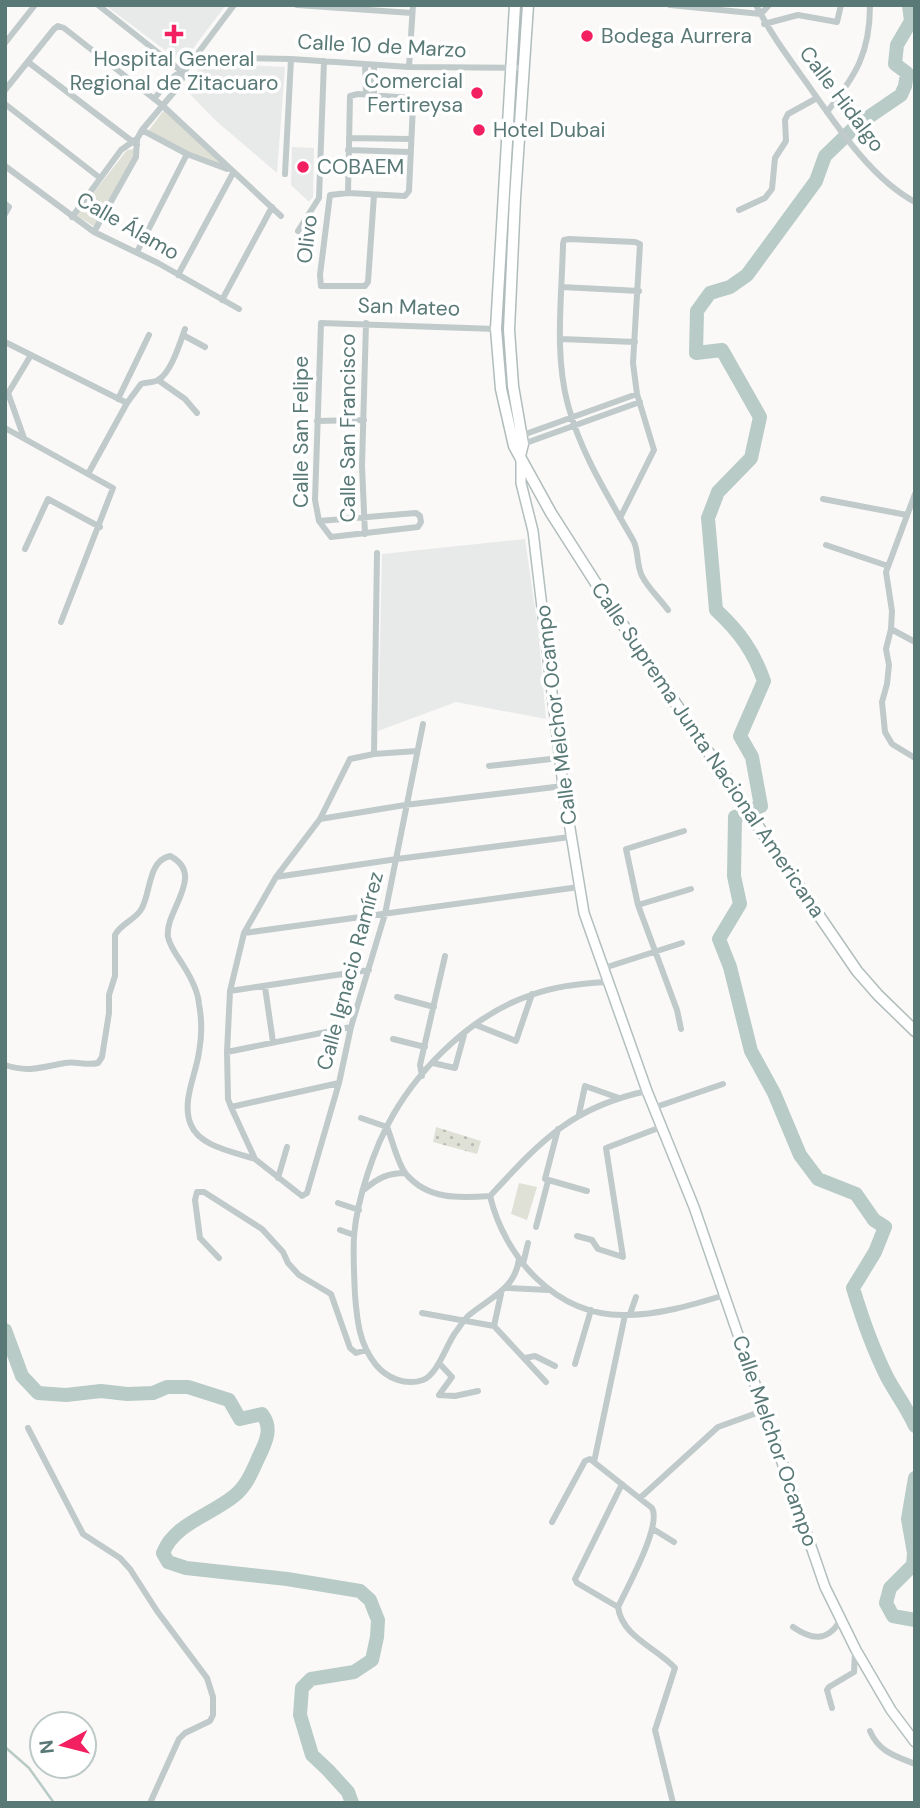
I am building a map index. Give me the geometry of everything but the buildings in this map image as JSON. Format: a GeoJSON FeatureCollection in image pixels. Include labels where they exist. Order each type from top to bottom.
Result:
{"type":"FeatureCollection","features":[{"type":"Feature","properties":{"kind":"main road"},"geometry":{"type":"LineString","coordinates":[[516,5],[496,329],[501,389],[518,441]]}},
{"type":"Feature","properties":{"kind":"main road"},"geometry":{"type":"LineString","coordinates":[[521,457],[509,330],[528,5]]}},
{"type":"Feature","properties":{"kind":"main road","name":"Calle Suprema Junta Nacional Americana"},"geometry":{"type":"LineString","coordinates":[[521,457],[551,513],[613,610],[857,971],[915,1031]]}},
{"type":"Feature","properties":{"kind":"street"},"geometry":{"type":"LineString","coordinates":[[5,43],[35,5]]}},
{"type":"Feature","properties":{"kind":"street"},"geometry":{"type":"LineString","coordinates":[[98,5],[184,71]]}},
{"type":"Feature","properties":{"kind":"street"},"geometry":{"type":"LineString","coordinates":[[154,99],[170,79],[184,71],[196,57],[234,5]]}},
{"type":"Feature","properties":{"kind":"street"},"geometry":{"type":"LineString","coordinates":[[297,5],[412,13]]}},
{"type":"Feature","properties":{"kind":"street"},"geometry":{"type":"LineString","coordinates":[[409,67],[413,5]]}},
{"type":"Feature","properties":{"kind":"street"},"geometry":{"type":"LineString","coordinates":[[670,5],[761,14],[769,5]]}},
{"type":"Feature","properties":{"kind":"street","name":"Calle Hidalgo"},"geometry":{"type":"LineString","coordinates":[[756,5],[764,24],[828,113],[875,171],[915,202]]}},
{"type":"Feature","properties":{"kind":"street"},"geometry":{"type":"LineString","coordinates":[[764,24],[798,15],[837,22],[841,5]]}},
{"type":"Feature","properties":{"kind":"street"},"geometry":{"type":"LineString","coordinates":[[828,113],[848,85],[865,52],[870,32],[870,5]]}},
{"type":"Feature","properties":{"kind":"street"},"geometry":{"type":"LineString","coordinates":[[5,90],[58,26],[154,99],[281,216]]}},
{"type":"Feature","properties":{"kind":"street","name":"Calle 10 de Marzo"},"geometry":{"type":"LineString","coordinates":[[196,57],[291,59],[409,67],[525,68]]}},
{"type":"Feature","properties":{"kind":"street"},"geometry":{"type":"LineString","coordinates":[[285,174],[291,59]]}},
{"type":"Feature","properties":{"kind":"street"},"geometry":{"type":"LineString","coordinates":[[298,231],[319,198],[324,61]]}},
{"type":"Feature","properties":{"kind":"street"},"geometry":{"type":"LineString","coordinates":[[28,62],[136,141]]}},
{"type":"Feature","properties":{"kind":"street"},"geometry":{"type":"LineString","coordinates":[[365,64],[370,94]]}},
{"type":"Feature","properties":{"kind":"street"},"geometry":{"type":"LineString","coordinates":[[370,94],[374,65]]}},
{"type":"Feature","properties":{"kind":"street"},"geometry":{"type":"LineString","coordinates":[[94,232],[135,158],[136,141],[142,130],[179,86],[184,71]]}},
{"type":"Feature","properties":{"kind":"street"},"geometry":{"type":"LineString","coordinates":[[370,94],[412,100],[409,191],[405,196],[348,193],[350,96],[370,94]]}},
{"type":"Feature","properties":{"kind":"street"},"geometry":{"type":"LineString","coordinates":[[739,211],[765,198],[772,189],[775,158],[786,141],[785,120],[788,114],[817,98]]}},
{"type":"Feature","properties":{"kind":"street"},"geometry":{"type":"LineString","coordinates":[[5,104],[100,178]]}},
{"type":"Feature","properties":{"kind":"street"},"geometry":{"type":"LineString","coordinates":[[142,130],[232,172]]}},
{"type":"Feature","properties":{"kind":"street"},"geometry":{"type":"LineString","coordinates":[[349,138],[411,139]]}},
{"type":"Feature","properties":{"kind":"street"},"geometry":{"type":"LineString","coordinates":[[72,217],[121,150],[136,141]]}},
{"type":"Feature","properties":{"kind":"street"},"geometry":{"type":"LineString","coordinates":[[348,150],[411,152]]}},
{"type":"Feature","properties":{"kind":"street"},"geometry":{"type":"LineString","coordinates":[[136,252],[187,153]]}},
{"type":"Feature","properties":{"kind":"street","name":"Calle Álamo"},"geometry":{"type":"LineString","coordinates":[[5,166],[94,232],[239,309]]}},
{"type":"Feature","properties":{"kind":"street"},"geometry":{"type":"LineString","coordinates":[[178,275],[232,172]]}},
{"type":"Feature","properties":{"kind":"street","name":"Olivo"},"geometry":{"type":"LineString","coordinates":[[348,193],[330,195],[321,286],[358,287],[365,286],[368,282],[374,195]]}},
{"type":"Feature","properties":{"kind":"street"},"geometry":{"type":"LineString","coordinates":[[222,300],[272,207]]}},
{"type":"Feature","properties":{"kind":"street"},"geometry":{"type":"LineString","coordinates":[[620,518],[654,450],[637,394],[633,363],[640,244],[564,240],[561,339],[564,385],[574,423],[594,473],[635,544],[636,559],[642,576],[668,610]]}},
{"type":"Feature","properties":{"kind":"street"},"geometry":{"type":"LineString","coordinates":[[562,287],[639,291]]}},
{"type":"Feature","properties":{"kind":"street","name":"San Mateo"},"geometry":{"type":"LineString","coordinates":[[321,323],[496,329]]}},
{"type":"Feature","properties":{"kind":"street","name":"Calle San Felipe"},"geometry":{"type":"LineString","coordinates":[[321,323],[315,500],[319,522],[331,537],[365,534]]}},
{"type":"Feature","properties":{"kind":"street","name":"Calle San Francisco"},"geometry":{"type":"LineString","coordinates":[[365,534],[362,466],[366,323]]}},
{"type":"Feature","properties":{"kind":"street"},"geometry":{"type":"LineString","coordinates":[[88,474],[127,403],[141,384],[158,380],[177,352],[184,332],[205,347]]}},
{"type":"Feature","properties":{"kind":"street"},"geometry":{"type":"LineString","coordinates":[[118,399],[149,335]]}},
{"type":"Feature","properties":{"kind":"street"},"geometry":{"type":"LineString","coordinates":[[561,339],[635,342]]}},
{"type":"Feature","properties":{"kind":"street"},"geometry":{"type":"LineString","coordinates":[[5,342],[127,403]]}},
{"type":"Feature","properties":{"kind":"street"},"geometry":{"type":"LineString","coordinates":[[24,439],[6,394],[31,355]]}},
{"type":"Feature","properties":{"kind":"street"},"geometry":{"type":"LineString","coordinates":[[158,380],[185,399],[197,413]]}},
{"type":"Feature","properties":{"kind":"street"},"geometry":{"type":"LineString","coordinates":[[574,423],[637,394]]}},
{"type":"Feature","properties":{"kind":"street"},"geometry":{"type":"LineString","coordinates":[[518,441],[640,402]]}},
{"type":"Feature","properties":{"kind":"street"},"geometry":{"type":"LineString","coordinates":[[317,421],[364,420]]}},
{"type":"Feature","properties":{"kind":"street"},"geometry":{"type":"LineString","coordinates":[[5,428],[113,488],[61,622]]}},
{"type":"Feature","properties":{"kind":"street","name":"Calle Melchor Ocampo"},"geometry":{"type":"LineString","coordinates":[[521,457],[521,483],[533,530],[563,786],[584,913],[653,1108],[694,1207],[825,1587],[856,1650],[891,1710],[915,1742]]}},
{"type":"Feature","properties":{"kind":"street"},"geometry":{"type":"LineString","coordinates":[[915,494],[888,566],[886,582],[892,611],[887,641],[889,670],[882,702],[885,732],[892,744],[915,758]]}},
{"type":"Feature","properties":{"kind":"street"},"geometry":{"type":"LineString","coordinates":[[25,549],[48,499],[100,527]]}},
{"type":"Feature","properties":{"kind":"street"},"geometry":{"type":"LineString","coordinates":[[823,499],[907,515]]}},
{"type":"Feature","properties":{"kind":"street"},"geometry":{"type":"LineString","coordinates":[[319,522],[418,513],[421,522],[418,527],[365,534]]}},
{"type":"Feature","properties":{"kind":"street"},"geometry":{"type":"LineString","coordinates":[[826,545],[888,566]]}},
{"type":"Feature","properties":{"kind":"street"},"geometry":{"type":"LineString","coordinates":[[374,754],[377,553]]}},
{"type":"Feature","properties":{"kind":"street"},"geometry":{"type":"LineString","coordinates":[[891,629],[915,642]]}},
{"type":"Feature","properties":{"kind":"street","name":"Calle Ignacio Ramírez"},"geometry":{"type":"LineString","coordinates":[[278,1178],[302,1196],[307,1193],[351,1027],[385,914],[423,724]]}},
{"type":"Feature","properties":{"kind":"street"},"geometry":{"type":"LineString","coordinates":[[255,1159],[228,1099],[230,991],[244,933],[276,877],[320,818],[350,758],[417,751]]}},
{"type":"Feature","properties":{"kind":"street"},"geometry":{"type":"LineString","coordinates":[[489,766],[560,758]]}},
{"type":"Feature","properties":{"kind":"street"},"geometry":{"type":"LineString","coordinates":[[320,818],[563,786]]}},
{"type":"Feature","properties":{"kind":"street"},"geometry":{"type":"LineString","coordinates":[[681,1029],[677,1010],[638,905],[626,849],[684,831]]}},
{"type":"Feature","properties":{"kind":"street"},"geometry":{"type":"LineString","coordinates":[[276,877],[570,837]]}},
{"type":"Feature","properties":{"kind":"street"},"geometry":{"type":"LineString","coordinates":[[5,1065],[22,1070],[50,1068],[66,1063],[98,1063],[102,1057],[109,995],[115,976],[115,935],[118,929],[142,909],[152,874],[164,857],[170,856],[181,863],[185,873],[183,890],[168,937],[190,976],[199,1001],[201,1027],[199,1054],[187,1106],[190,1123],[196,1134],[206,1142],[255,1159],[278,1178],[287,1147]]}},
{"type":"Feature","properties":{"kind":"street"},"geometry":{"type":"LineString","coordinates":[[244,933],[579,887]]}},
{"type":"Feature","properties":{"kind":"street"},"geometry":{"type":"LineString","coordinates":[[638,905],[691,888]]}},
{"type":"Feature","properties":{"kind":"street"},"geometry":{"type":"LineString","coordinates":[[604,968],[682,943]]}},
{"type":"Feature","properties":{"kind":"street"},"geometry":{"type":"LineString","coordinates":[[422,1076],[420,1065],[445,956]]}},
{"type":"Feature","properties":{"kind":"street"},"geometry":{"type":"LineString","coordinates":[[230,991],[369,970]]}},
{"type":"Feature","properties":{"kind":"street"},"geometry":{"type":"LineString","coordinates":[[528,1243],[515,1277],[504,1291],[464,1321],[430,1376],[422,1381],[401,1381],[380,1371],[366,1350],[356,1317],[354,1235],[364,1190],[387,1127],[409,1091],[433,1063],[464,1033],[508,1004],[531,994],[586,983],[609,982]]}},
{"type":"Feature","properties":{"kind":"street"},"geometry":{"type":"LineString","coordinates":[[265,987],[273,1042]]}},
{"type":"Feature","properties":{"kind":"street"},"geometry":{"type":"LineString","coordinates":[[476,1025],[516,1041],[531,994]]}},
{"type":"Feature","properties":{"kind":"street"},"geometry":{"type":"LineString","coordinates":[[397,997],[434,1007]]}},
{"type":"Feature","properties":{"kind":"street"},"geometry":{"type":"LineString","coordinates":[[228,1052],[351,1027]]}},
{"type":"Feature","properties":{"kind":"street"},"geometry":{"type":"LineString","coordinates":[[433,1063],[455,1068],[464,1033]]}},
{"type":"Feature","properties":{"kind":"street"},"geometry":{"type":"LineString","coordinates":[[393,1039],[425,1047]]}},
{"type":"Feature","properties":{"kind":"street"},"geometry":{"type":"LineString","coordinates":[[231,1107],[338,1083]]}},
{"type":"Feature","properties":{"kind":"street"},"geometry":{"type":"LineString","coordinates":[[653,1108],[723,1084]]}},
{"type":"Feature","properties":{"kind":"street"},"geometry":{"type":"LineString","coordinates":[[579,1114],[585,1086],[620,1098]]}},
{"type":"Feature","properties":{"kind":"street"},"geometry":{"type":"LineString","coordinates":[[364,1190],[377,1179],[393,1173],[405,1173],[438,1195],[452,1198],[490,1196],[558,1128],[579,1114],[647,1091]]}},
{"type":"Feature","properties":{"kind":"street"},"geometry":{"type":"LineString","coordinates":[[361,1118],[387,1127],[405,1173]]}},
{"type":"Feature","properties":{"kind":"street"},"geometry":{"type":"LineString","coordinates":[[578,1236],[592,1240],[598,1249],[623,1257],[606,1148],[661,1127]]}},
{"type":"Feature","properties":{"kind":"street"},"geometry":{"type":"LineString","coordinates":[[558,1128],[545,1179],[587,1191]]}},
{"type":"Feature","properties":{"kind":"street"},"geometry":{"type":"LineString","coordinates":[[536,1227],[548,1181]]}},
{"type":"Feature","properties":{"kind":"street"},"geometry":{"type":"LineString","coordinates":[[219,1258],[200,1238],[195,1200],[197,1192],[204,1192],[262,1229],[299,1275],[331,1294],[350,1348],[356,1353],[366,1350]]}},
{"type":"Feature","properties":{"kind":"street"},"geometry":{"type":"LineString","coordinates":[[490,1196],[505,1239],[521,1262],[548,1290],[564,1300],[591,1310],[628,1315],[691,1305],[725,1295]]}},
{"type":"Feature","properties":{"kind":"street"},"geometry":{"type":"LineString","coordinates":[[338,1203],[359,1210]]}},
{"type":"Feature","properties":{"kind":"street"},"geometry":{"type":"LineString","coordinates":[[340,1230],[354,1235]]}},
{"type":"Feature","properties":{"kind":"street"},"geometry":{"type":"LineString","coordinates":[[504,1291],[548,1290]]}},
{"type":"Feature","properties":{"kind":"street"},"geometry":{"type":"LineString","coordinates":[[494,1326],[504,1291]]}},
{"type":"Feature","properties":{"kind":"street"},"geometry":{"type":"LineString","coordinates":[[594,1462],[628,1315],[636,1297]]}},
{"type":"Feature","properties":{"kind":"street"},"geometry":{"type":"LineString","coordinates":[[575,1364],[591,1310]]}},
{"type":"Feature","properties":{"kind":"street"},"geometry":{"type":"LineString","coordinates":[[422,1313],[494,1326],[546,1382]]}},
{"type":"Feature","properties":{"kind":"street"},"geometry":{"type":"LineString","coordinates":[[525,1358],[534,1356],[555,1366]]}},
{"type":"Feature","properties":{"kind":"street"},"geometry":{"type":"LineString","coordinates":[[439,1363],[452,1377],[439,1395],[455,1396],[478,1391]]}},
{"type":"Feature","properties":{"kind":"street"},"geometry":{"type":"LineString","coordinates":[[640,1498],[719,1427],[765,1410]]}},
{"type":"Feature","properties":{"kind":"street"},"geometry":{"type":"LineString","coordinates":[[27,1428],[83,1534],[120,1558],[130,1569],[157,1611],[207,1678],[213,1697],[213,1715],[210,1721],[185,1733],[179,1739],[150,1803]]}},
{"type":"Feature","properties":{"kind":"street"},"geometry":{"type":"LineString","coordinates":[[552,1522],[585,1461],[590,1459],[640,1498],[655,1514],[653,1529],[618,1607],[619,1615],[632,1633],[675,1668],[655,1730],[673,1803]]}},
{"type":"Feature","properties":{"kind":"street"},"geometry":{"type":"LineString","coordinates":[[618,1607],[576,1583],[575,1579],[622,1484]]}},
{"type":"Feature","properties":{"kind":"street"},"geometry":{"type":"LineString","coordinates":[[653,1529],[674,1542]]}},
{"type":"Feature","properties":{"kind":"street"},"geometry":{"type":"LineString","coordinates":[[793,1627],[811,1636],[821,1636],[833,1632],[840,1621]]}},
{"type":"Feature","properties":{"kind":"street"},"geometry":{"type":"LineString","coordinates":[[832,1708],[827,1690],[854,1672],[856,1650]]}},
{"type":"Feature","properties":{"kind":"street"},"geometry":{"type":"LineString","coordinates":[[870,1731],[878,1746],[915,1764]]}},
{"type":"Feature","properties":{"kind":"shaded area","name":"Hospital General Regional de Zitacuaro"},"geometry":{"type":"Polygon","coordinates":[[[105,5],[226,5],[182,63],[105,5]]]}},
{"type":"Feature","properties":{"kind":"shaded area"},"geometry":{"type":"Polygon","coordinates":[[[206,63],[285,67],[277,173],[215,120],[186,90],[193,74],[206,63]]]}},
{"type":"Feature","properties":{"kind":"shaded area"},"geometry":{"type":"Polygon","coordinates":[[[164,110],[225,167],[184,151],[149,130],[164,110]]]}},
{"type":"Feature","properties":{"kind":"shaded area","name":"COBAEM"},"geometry":{"type":"Polygon","coordinates":[[[292,147],[314,148],[313,197],[309,202],[291,185],[292,147]]]}},
{"type":"Feature","properties":{"kind":"shaded area"},"geometry":{"type":"Polygon","coordinates":[[[134,149],[133,157],[95,227],[76,215],[127,150],[134,149]]]}},
{"type":"Feature","properties":{"kind":"shaded area"},"geometry":{"type":"Polygon","coordinates":[[[525,539],[538,629],[546,719],[456,702],[378,731],[382,554],[525,539]]]}},
{"type":"Feature","properties":{"kind":"shaded area"},"geometry":{"type":"Polygon","coordinates":[[[436,1127],[481,1141],[477,1154],[433,1142],[436,1127]]]}},
{"type":"Feature","properties":{"kind":"shaded area"},"geometry":{"type":"Polygon","coordinates":[[[519,1183],[537,1187],[527,1220],[511,1214],[519,1183]]]}},
{"type":"Feature","properties":{"kind":"waterway"},"geometry":{"type":"LineString","coordinates":[[909,5],[911,21],[897,45],[895,64],[907,73],[901,95],[857,125],[825,156],[816,181],[747,275],[730,287],[710,293],[697,311],[696,353],[722,350],[760,417],[751,458],[718,492],[708,518],[716,610],[745,642],[764,681],[740,736],[752,757],[761,806],[735,817],[734,876],[740,904],[719,939],[730,967],[751,1051],[774,1093],[800,1155],[818,1179],[856,1194],[874,1220],[885,1227],[875,1252],[853,1288],[882,1366],[915,1426]]}},
{"type":"Feature","properties":{"kind":"waterway"},"geometry":{"type":"LineString","coordinates":[[5,1330],[22,1376],[38,1393],[153,1393],[167,1387],[188,1387],[229,1400],[240,1419],[262,1414],[268,1427],[267,1436],[244,1486],[225,1503],[184,1527],[168,1543],[163,1553],[168,1562],[186,1568],[287,1579],[360,1591],[370,1600],[378,1620],[372,1660],[354,1672],[311,1679],[302,1688],[300,1715],[312,1755],[348,1792],[352,1803]]}},
{"type":"Feature","properties":{"kind":"waterway"},"geometry":{"type":"LineString","coordinates":[[915,1478],[908,1519],[914,1553],[913,1565],[890,1588],[886,1603],[893,1616],[915,1620]]}},
{"type":"Feature","properties":{"kind":"waterway"},"geometry":{"type":"LineString","coordinates":[[5,1747],[29,1768],[54,1803]]}},
{"type":"Feature","properties":{"kind":"place","name":"Hospital General Regional de Zitacuaro"},"geometry":{"type":"Point","coordinates":[174,34]}},
{"type":"Feature","properties":{"kind":"place","name":"Bodega Aurrera"},"geometry":{"type":"Point","coordinates":[587,36]}},
{"type":"Feature","properties":{"kind":"place","name":"Comercial Fertireysa"},"geometry":{"type":"Point","coordinates":[477,93]}},
{"type":"Feature","properties":{"kind":"place","name":"Hotel Dubai"},"geometry":{"type":"Point","coordinates":[479,130]}},
{"type":"Feature","properties":{"kind":"place","name":"COBAEM"},"geometry":{"type":"Point","coordinates":[303,167]}}]}
